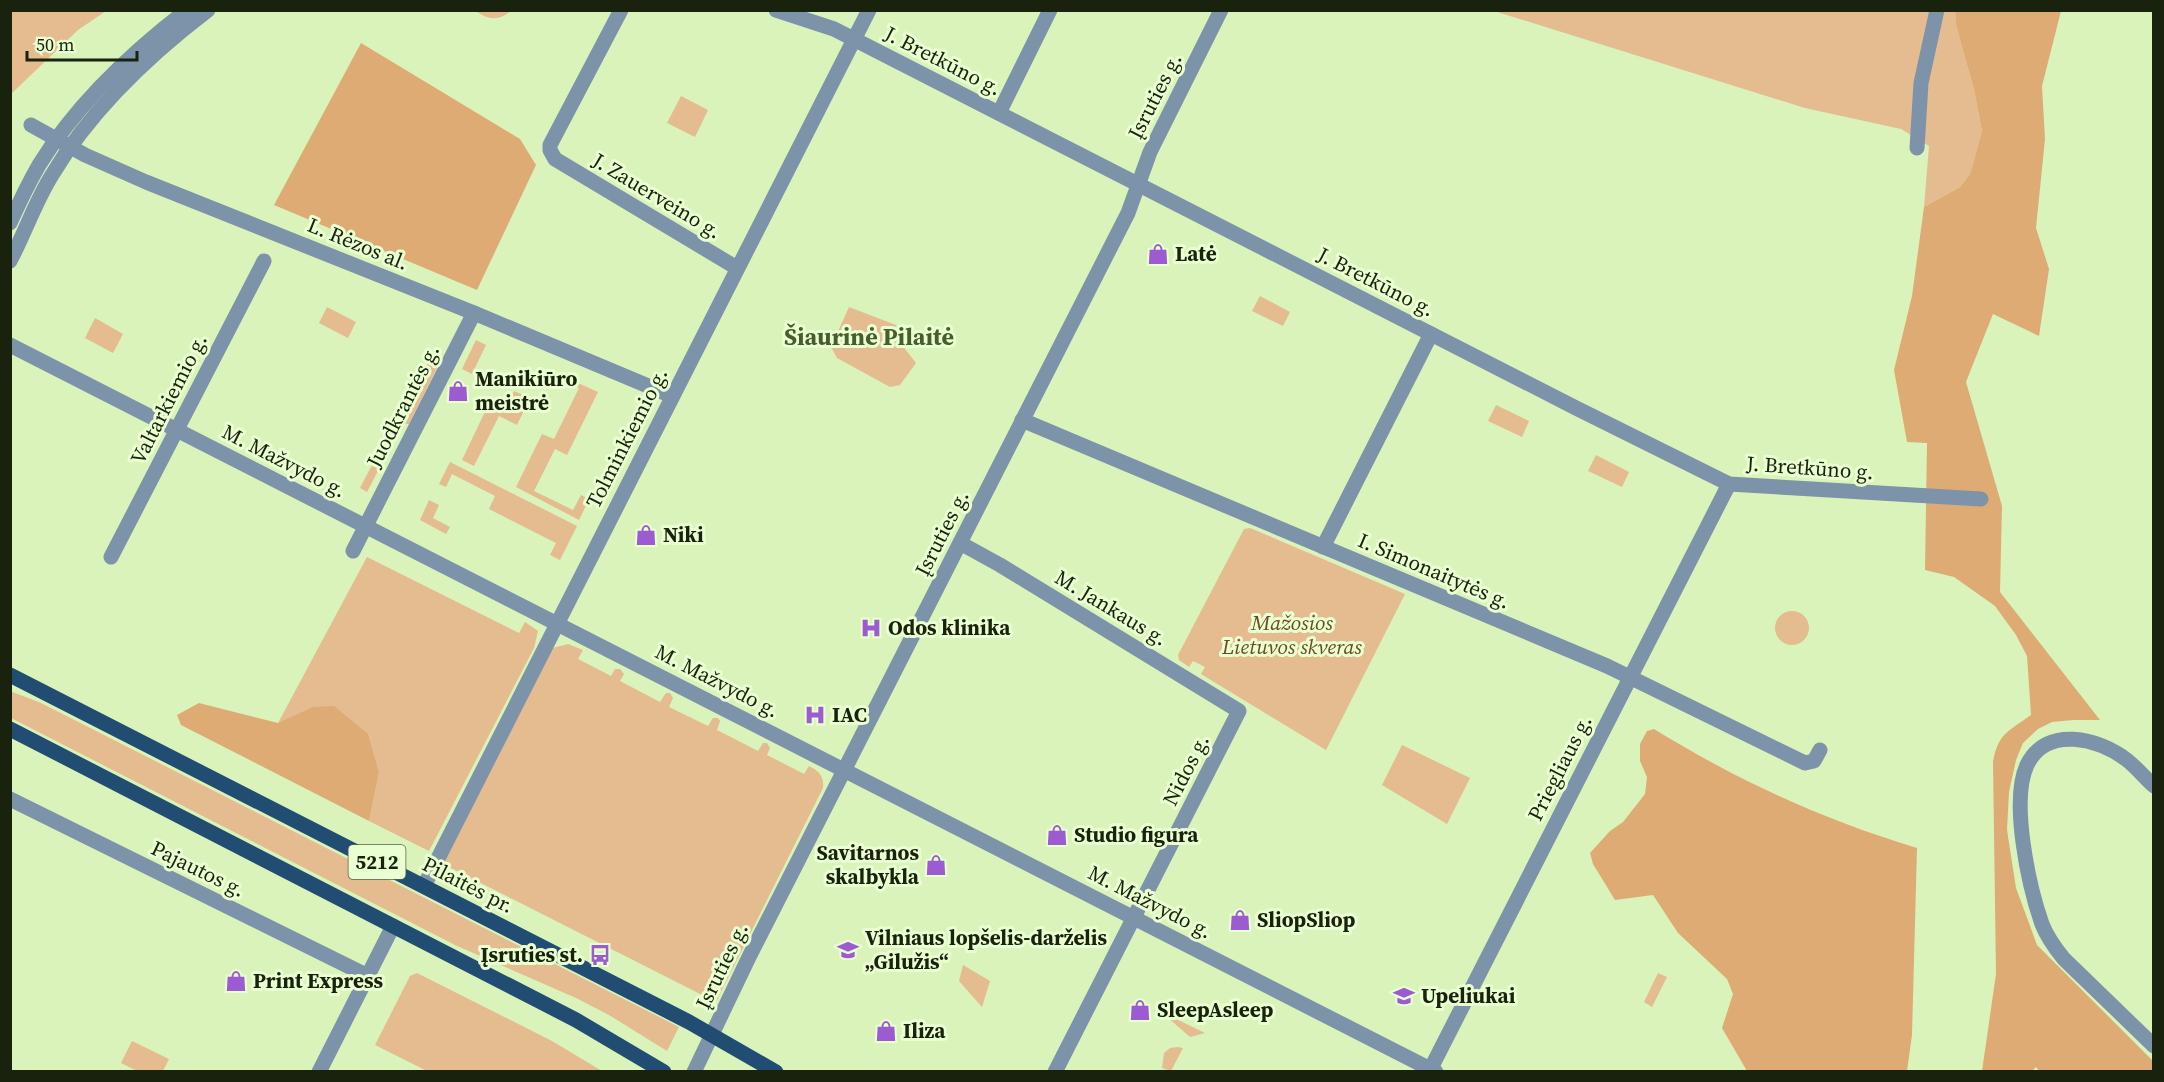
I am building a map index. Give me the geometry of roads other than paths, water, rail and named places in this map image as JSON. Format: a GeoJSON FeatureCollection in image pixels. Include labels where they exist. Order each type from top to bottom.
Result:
{"type":"FeatureCollection","features":[{"type":"Feature","properties":{"kind":"main road","name":"Pilaitės pr."},"geometry":{"type":"LineString","coordinates":[[10,675],[712,1034],[776,1071]]}},
{"type":"Feature","properties":{"kind":"main road","name":"5212"},"geometry":{"type":"LineString","coordinates":[[10,729],[576,1020],[664,1071]]}},
{"type":"Feature","properties":{"kind":"street"},"geometry":{"type":"LineString","coordinates":[[10,261],[63,143],[96,93],[135,52],[187,10]]}},
{"type":"Feature","properties":{"kind":"street"},"geometry":{"type":"LineString","coordinates":[[10,223],[39,166],[114,95],[145,62],[208,10]]}},
{"type":"Feature","properties":{"kind":"street","name":"J. Zauerveino g."},"geometry":{"type":"LineString","coordinates":[[621,10],[550,145],[550,150],[555,159],[737,268]]}},
{"type":"Feature","properties":{"kind":"street","name":"J. Bretkūno g."},"geometry":{"type":"LineString","coordinates":[[776,10],[834,29],[1729,484],[1981,499]]}},
{"type":"Feature","properties":{"kind":"street","name":"Tolminkiemio g."},"geometry":{"type":"LineString","coordinates":[[424,886],[869,10]]}},
{"type":"Feature","properties":{"kind":"street"},"geometry":{"type":"LineString","coordinates":[[999,113],[1050,10]]}},
{"type":"Feature","properties":{"kind":"street","name":"Įsruties g."},"geometry":{"type":"LineString","coordinates":[[694,1071],[1128,213],[1150,152],[1221,10]]}},
{"type":"Feature","properties":{"kind":"street"},"geometry":{"type":"LineString","coordinates":[[1917,148],[1921,83],[1937,10]]}},
{"type":"Feature","properties":{"kind":"street","name":"L. Rėzos al."},"geometry":{"type":"LineString","coordinates":[[31,125],[63,143],[146,182],[474,313],[672,396]]}},
{"type":"Feature","properties":{"kind":"street","name":"Valtarkiemio g."},"geometry":{"type":"LineString","coordinates":[[111,556],[264,261]]}},
{"type":"Feature","properties":{"kind":"street","name":"Juodkrantės g."},"geometry":{"type":"LineString","coordinates":[[353,551],[474,313]]}},
{"type":"Feature","properties":{"kind":"street"},"geometry":{"type":"LineString","coordinates":[[1323,547],[1431,334]]}},
{"type":"Feature","properties":{"kind":"street","name":"M. Mažvydo g."},"geometry":{"type":"LineString","coordinates":[[10,345],[1432,1071]]}},
{"type":"Feature","properties":{"kind":"street","name":"I. Simonaitytės g."},"geometry":{"type":"LineString","coordinates":[[1022,420],[1630,677],[1804,763],[1814,761],[1820,750]]}},
{"type":"Feature","properties":{"kind":"street","name":"Priegliaus g."},"geometry":{"type":"LineString","coordinates":[[1432,1071],[1729,484]]}},
{"type":"Feature","properties":{"kind":"street","name":"M. Jankaus g."},"geometry":{"type":"LineString","coordinates":[[960,543],[1239,711]]}},
{"type":"Feature","properties":{"kind":"street","name":"Nidos g."},"geometry":{"type":"LineString","coordinates":[[1055,1071],[1239,711]]}},
{"type":"Feature","properties":{"kind":"street"},"geometry":{"type":"LineString","coordinates":[[2154,786],[2127,760],[2099,744],[2079,738],[2050,743],[2037,751],[2027,765],[2022,780],[2022,832],[2031,882],[2043,925],[2052,943],[2064,959],[2154,1046]]}},
{"type":"Feature","properties":{"kind":"street","name":"Pajautos g."},"geometry":{"type":"LineString","coordinates":[[10,799],[368,976]]}},
{"type":"Feature","properties":{"kind":"street"},"geometry":{"type":"LineString","coordinates":[[319,1071],[393,926]]}},
{"type":"Feature","properties":{"kind":"place","name":"Latė"},"geometry":{"type":"Point","coordinates":[1158,254]}},
{"type":"Feature","properties":{"kind":"place","name":"Manikiūro meistrė"},"geometry":{"type":"Point","coordinates":[458,391]}},
{"type":"Feature","properties":{"kind":"place","name":"Niki"},"geometry":{"type":"Point","coordinates":[646,535]}},
{"type":"Feature","properties":{"kind":"place","name":"Odos klinika"},"geometry":{"type":"Point","coordinates":[871,628]}},
{"type":"Feature","properties":{"kind":"place","name":"IAC"},"geometry":{"type":"Point","coordinates":[815,715]}},
{"type":"Feature","properties":{"kind":"place","name":"Studio figura"},"geometry":{"type":"Point","coordinates":[1057,835]}},
{"type":"Feature","properties":{"kind":"place","name":"Savitarnos skalbykla"},"geometry":{"type":"Point","coordinates":[936,865]}},
{"type":"Feature","properties":{"kind":"place","name":"SliopSliop"},"geometry":{"type":"Point","coordinates":[1240,920]}},
{"type":"Feature","properties":{"kind":"place","name":"Vilniaus lopšelis-darželis „Gilužis“"},"geometry":{"type":"Point","coordinates":[848,950]}},
{"type":"Feature","properties":{"kind":"place","name":"Įsruties st."},"geometry":{"type":"Point","coordinates":[600,955]}},
{"type":"Feature","properties":{"kind":"place","name":"Print Express"},"geometry":{"type":"Point","coordinates":[236,981]}},
{"type":"Feature","properties":{"kind":"place","name":"Upeliukai"},"geometry":{"type":"Point","coordinates":[1404,996]}},
{"type":"Feature","properties":{"kind":"place","name":"SleepAsleep"},"geometry":{"type":"Point","coordinates":[1140,1010]}},
{"type":"Feature","properties":{"kind":"place","name":"Iliza"},"geometry":{"type":"Point","coordinates":[886,1031]}},
{"type":"Feature","properties":{"kind":"district","name":"Šiaurinė Pilaitė"},"geometry":{"type":"Point","coordinates":[869,337]}},
{"type":"Feature","properties":{"kind":"park label","name":"Mažosios Lietuvos skveras"},"geometry":{"type":"Point","coordinates":[1292,635]}}]}
